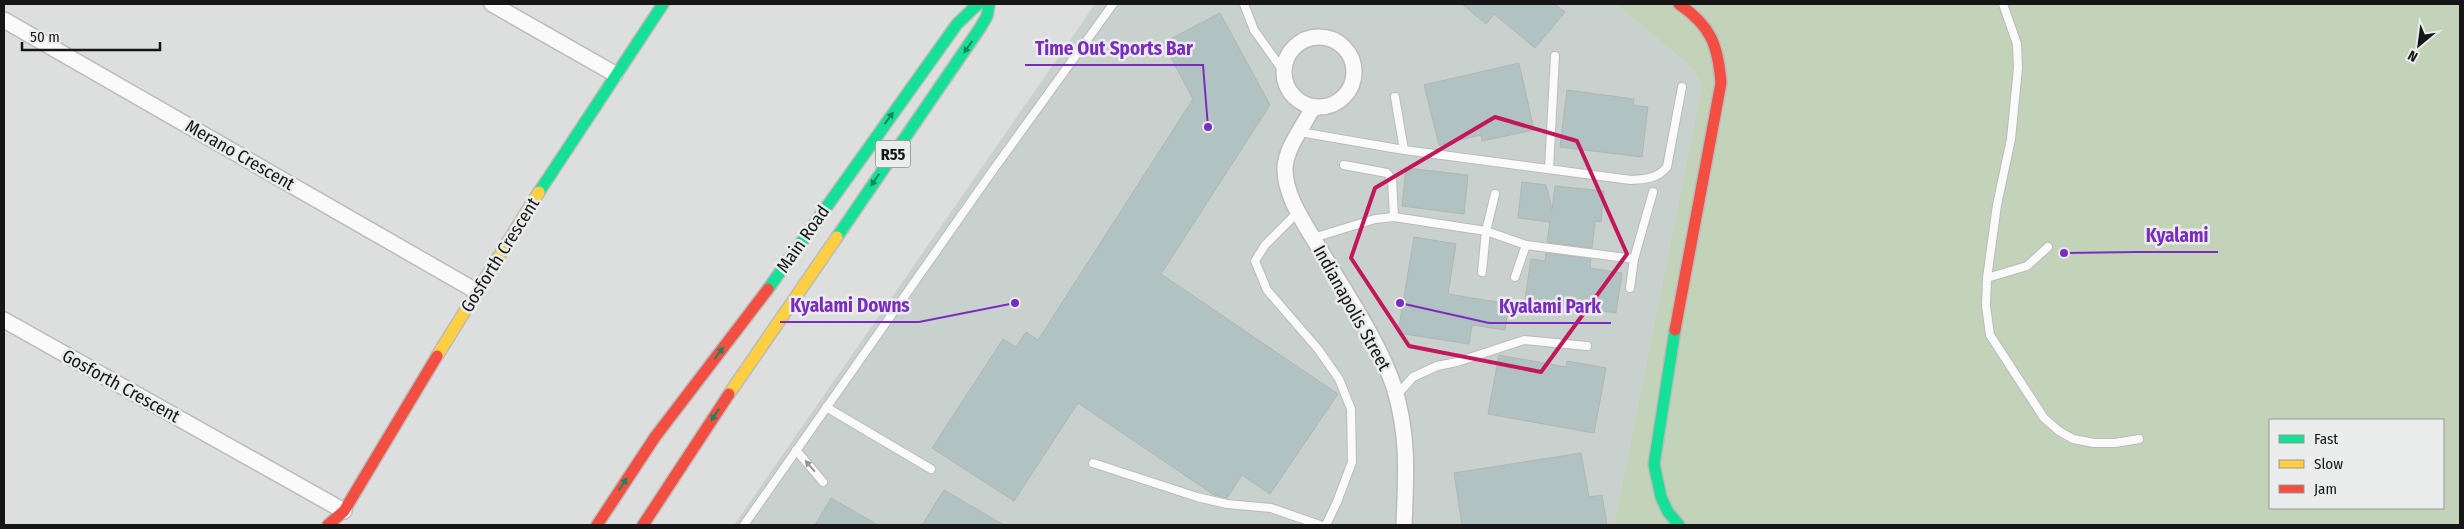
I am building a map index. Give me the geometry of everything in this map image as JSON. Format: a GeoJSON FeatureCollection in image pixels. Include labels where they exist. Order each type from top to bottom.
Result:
{"type":"FeatureCollection","features":[{"type":"Feature","properties":{"kind":"main road","name":"Gosforth Crescent"},"geometry":{"type":"LineString","coordinates":[[328,525],[344,510],[476,291],[615,74],[663,4]]}},
{"type":"Feature","properties":{"kind":"main road","name":"Main Road"},"geometry":{"type":"LineString","coordinates":[[597,525],[655,437],[770,286],[957,24],[978,4]]}},
{"type":"Feature","properties":{"kind":"main road","name":"Main Road"},"geometry":{"type":"LineString","coordinates":[[643,525],[690,452],[980,28],[987,16],[989,4]]}},
{"type":"Feature","properties":{"kind":"main road"},"geometry":{"type":"LineString","coordinates":[[1679,4],[1700,19],[1711,33],[1718,48],[1721,82],[1672,345],[1654,464],[1660,497],[1673,520],[1679,525]]}},
{"type":"Feature","properties":{"kind":"street"},"geometry":{"type":"LineString","coordinates":[[492,4],[615,74]]}},
{"type":"Feature","properties":{"kind":"street","name":"Merano Crescent"},"geometry":{"type":"LineString","coordinates":[[4,20],[476,291]]}},
{"type":"Feature","properties":{"kind":"street"},"geometry":{"type":"LineString","coordinates":[[1309,39],[1330,39],[1348,52],[1353,62],[1354,72],[1348,93],[1330,106],[1319,107],[1308,105],[1298,100],[1286,82],[1284,72],[1291,51],[1309,39]]}},
{"type":"Feature","properties":{"kind":"street","name":"Indianapolis Street"},"geometry":{"type":"LineString","coordinates":[[1319,107],[1312,109],[1288,153],[1285,168],[1287,183],[1298,212],[1378,350],[1396,396],[1407,455],[1404,525]]}},
{"type":"Feature","properties":{"kind":"street","name":"Gosforth Crescent"},"geometry":{"type":"LineString","coordinates":[[4,320],[344,510]]}},
{"type":"Feature","properties":{"kind":"lane"},"geometry":{"type":"LineString","coordinates":[[744,525],[1113,4]]}},
{"type":"Feature","properties":{"kind":"lane"},"geometry":{"type":"LineString","coordinates":[[1244,4],[1254,30],[1284,72]]}},
{"type":"Feature","properties":{"kind":"lane"},"geometry":{"type":"LineString","coordinates":[[2003,4],[2017,44],[2018,68],[2011,139],[1997,205],[1987,278],[1986,306],[1990,335],[2044,418],[2059,431],[2073,439],[2094,443],[2115,443],[2139,439]]}},
{"type":"Feature","properties":{"kind":"lane"},"geometry":{"type":"LineString","coordinates":[[1549,169],[1555,56]]}},
{"type":"Feature","properties":{"kind":"lane"},"geometry":{"type":"LineString","coordinates":[[1300,132],[1404,150],[1631,180],[1649,179],[1661,175],[1667,167],[1682,87]]}},
{"type":"Feature","properties":{"kind":"lane"},"geometry":{"type":"LineString","coordinates":[[1395,97],[1404,150]]}},
{"type":"Feature","properties":{"kind":"lane"},"geometry":{"type":"LineString","coordinates":[[1344,165],[1387,173],[1392,179],[1394,217]]}},
{"type":"Feature","properties":{"kind":"lane"},"geometry":{"type":"LineString","coordinates":[[1630,288],[1634,259],[1653,192]]}},
{"type":"Feature","properties":{"kind":"lane"},"geometry":{"type":"LineString","coordinates":[[1482,272],[1486,231],[1495,194]]}},
{"type":"Feature","properties":{"kind":"lane"},"geometry":{"type":"LineString","coordinates":[[1298,212],[1266,245],[1255,261],[1267,290],[1318,349],[1339,379],[1351,410],[1352,462],[1326,525]]}},
{"type":"Feature","properties":{"kind":"lane"},"geometry":{"type":"LineString","coordinates":[[1313,238],[1374,219],[1394,217],[1486,231],[1526,245],[1634,259]]}},
{"type":"Feature","properties":{"kind":"lane"},"geometry":{"type":"LineString","coordinates":[[1515,277],[1526,245]]}},
{"type":"Feature","properties":{"kind":"lane"},"geometry":{"type":"LineString","coordinates":[[1987,278],[2027,266],[2048,247]]}},
{"type":"Feature","properties":{"kind":"lane"},"geometry":{"type":"LineString","coordinates":[[1396,396],[1413,377],[1437,366],[1457,362],[1524,340],[1587,346]]}},
{"type":"Feature","properties":{"kind":"lane"},"geometry":{"type":"LineString","coordinates":[[826,407],[930,469]]}},
{"type":"Feature","properties":{"kind":"lane"},"geometry":{"type":"LineString","coordinates":[[796,450],[823,482]]}},
{"type":"Feature","properties":{"kind":"lane"},"geometry":{"type":"LineString","coordinates":[[1093,463],[1197,497],[1228,504],[1271,508],[1320,525]]}},
{"type":"Feature","properties":{"kind":"highlighted area"},"geometry":{"type":"Polygon","coordinates":[[[1495,117],[1577,141],[1627,254],[1541,372],[1409,346],[1351,258],[1375,188],[1495,117]]]}},
{"type":"Feature","properties":{"kind":"shaded area"},"geometry":{"type":"Polygon","coordinates":[[[1095,4],[1616,4],[1692,68],[1702,85],[1614,525],[734,525],[1095,4]]]}},
{"type":"Feature","properties":{"kind":"green space"},"geometry":{"type":"Polygon","coordinates":[[[1616,4],[2460,4],[2460,525],[1614,525],[1702,85],[1692,68],[1616,4]]]}},
{"type":"Feature","properties":{"kind":"building"},"geometry":{"type":"Polygon","coordinates":[[[1462,4],[1554,4],[1565,12],[1535,48],[1494,14],[1486,24],[1462,4]]]}},
{"type":"Feature","properties":{"kind":"building"},"geometry":{"type":"Polygon","coordinates":[[[1220,13],[1270,105],[1161,274],[1338,394],[1270,494],[1242,475],[1227,498],[1214,495],[1078,403],[1014,501],[932,448],[1003,339],[1016,347],[1026,332],[1038,340],[1193,99],[1163,43],[1220,13]]]}},
{"type":"Feature","properties":{"kind":"building"},"geometry":{"type":"Polygon","coordinates":[[[1519,63],[1534,130],[1482,141],[1481,135],[1439,145],[1424,85],[1519,63]]]}},
{"type":"Feature","properties":{"kind":"building"},"geometry":{"type":"Polygon","coordinates":[[[1567,90],[1634,99],[1633,105],[1648,107],[1642,157],[1560,147],[1567,90]]]}},
{"type":"Feature","properties":{"kind":"building"},"geometry":{"type":"Polygon","coordinates":[[[1406,168],[1468,175],[1464,214],[1402,206],[1406,168]]]}},
{"type":"Feature","properties":{"kind":"building"},"geometry":{"type":"Polygon","coordinates":[[[1522,182],[1546,185],[1552,210],[1555,186],[1604,191],[1601,222],[1595,221],[1592,248],[1547,242],[1550,222],[1518,218],[1522,182]]]}},
{"type":"Feature","properties":{"kind":"building"},"geometry":{"type":"Polygon","coordinates":[[[1414,237],[1456,244],[1448,294],[1509,304],[1505,330],[1472,325],[1469,344],[1398,333],[1414,237]]]}},
{"type":"Feature","properties":{"kind":"building"},"geometry":{"type":"Polygon","coordinates":[[[1546,253],[1591,259],[1590,268],[1622,273],[1616,313],[1525,299],[1531,259],[1545,261],[1546,253]]]}},
{"type":"Feature","properties":{"kind":"building"},"geometry":{"type":"Polygon","coordinates":[[[1499,355],[1566,367],[1567,361],[1606,368],[1594,433],[1488,414],[1499,355]]]}},
{"type":"Feature","properties":{"kind":"building"},"geometry":{"type":"Polygon","coordinates":[[[1581,453],[1589,497],[1602,495],[1607,525],[1462,525],[1454,473],[1581,453]]]}},
{"type":"Feature","properties":{"kind":"building"},"geometry":{"type":"Polygon","coordinates":[[[944,490],[1004,525],[922,525],[944,490]]]}},
{"type":"Feature","properties":{"kind":"building"},"geometry":{"type":"Polygon","coordinates":[[[831,498],[878,525],[815,525],[831,498]]]}},
{"type":"Feature","properties":{"kind":"traffic: fast"},"geometry":{"type":"LineString","coordinates":[[539,192],[663,4]]}},
{"type":"Feature","properties":{"kind":"traffic: fast"},"geometry":{"type":"LineString","coordinates":[[768,289],[957,24],[978,4]]}},
{"type":"Feature","properties":{"kind":"traffic: fast"},"geometry":{"type":"LineString","coordinates":[[837,237],[980,28],[987,16],[989,4]]}},
{"type":"Feature","properties":{"kind":"traffic: fast"},"geometry":{"type":"LineString","coordinates":[[1675,330],[1654,464],[1661,497],[1668,512],[1679,525]]}},
{"type":"Feature","properties":{"kind":"traffic: slow"},"geometry":{"type":"LineString","coordinates":[[437,356],[539,192]]}},
{"type":"Feature","properties":{"kind":"traffic: slow"},"geometry":{"type":"LineString","coordinates":[[729,394],[837,237]]}},
{"type":"Feature","properties":{"kind":"traffic: jam"},"geometry":{"type":"LineString","coordinates":[[1675,330],[1721,83],[1718,58],[1711,38],[1699,20],[1679,4]]}},
{"type":"Feature","properties":{"kind":"traffic: jam"},"geometry":{"type":"LineString","coordinates":[[597,525],[655,437],[768,289]]}},
{"type":"Feature","properties":{"kind":"traffic: jam"},"geometry":{"type":"LineString","coordinates":[[328,525],[344,511],[437,356]]}},
{"type":"Feature","properties":{"kind":"traffic: jam"},"geometry":{"type":"LineString","coordinates":[[643,525],[729,394]]}},
{"type":"Feature","properties":{"kind":"place","name":"Time Out Sports Bar"},"geometry":{"type":"Point","coordinates":[1208,127]}},
{"type":"Feature","properties":{"kind":"place","name":"Kyalami"},"geometry":{"type":"Point","coordinates":[2064,253]}},
{"type":"Feature","properties":{"kind":"place","name":"Kyalami Downs"},"geometry":{"type":"Point","coordinates":[1015,303]}},
{"type":"Feature","properties":{"kind":"place","name":"Kyalami Park"},"geometry":{"type":"Point","coordinates":[1400,303]}}]}
